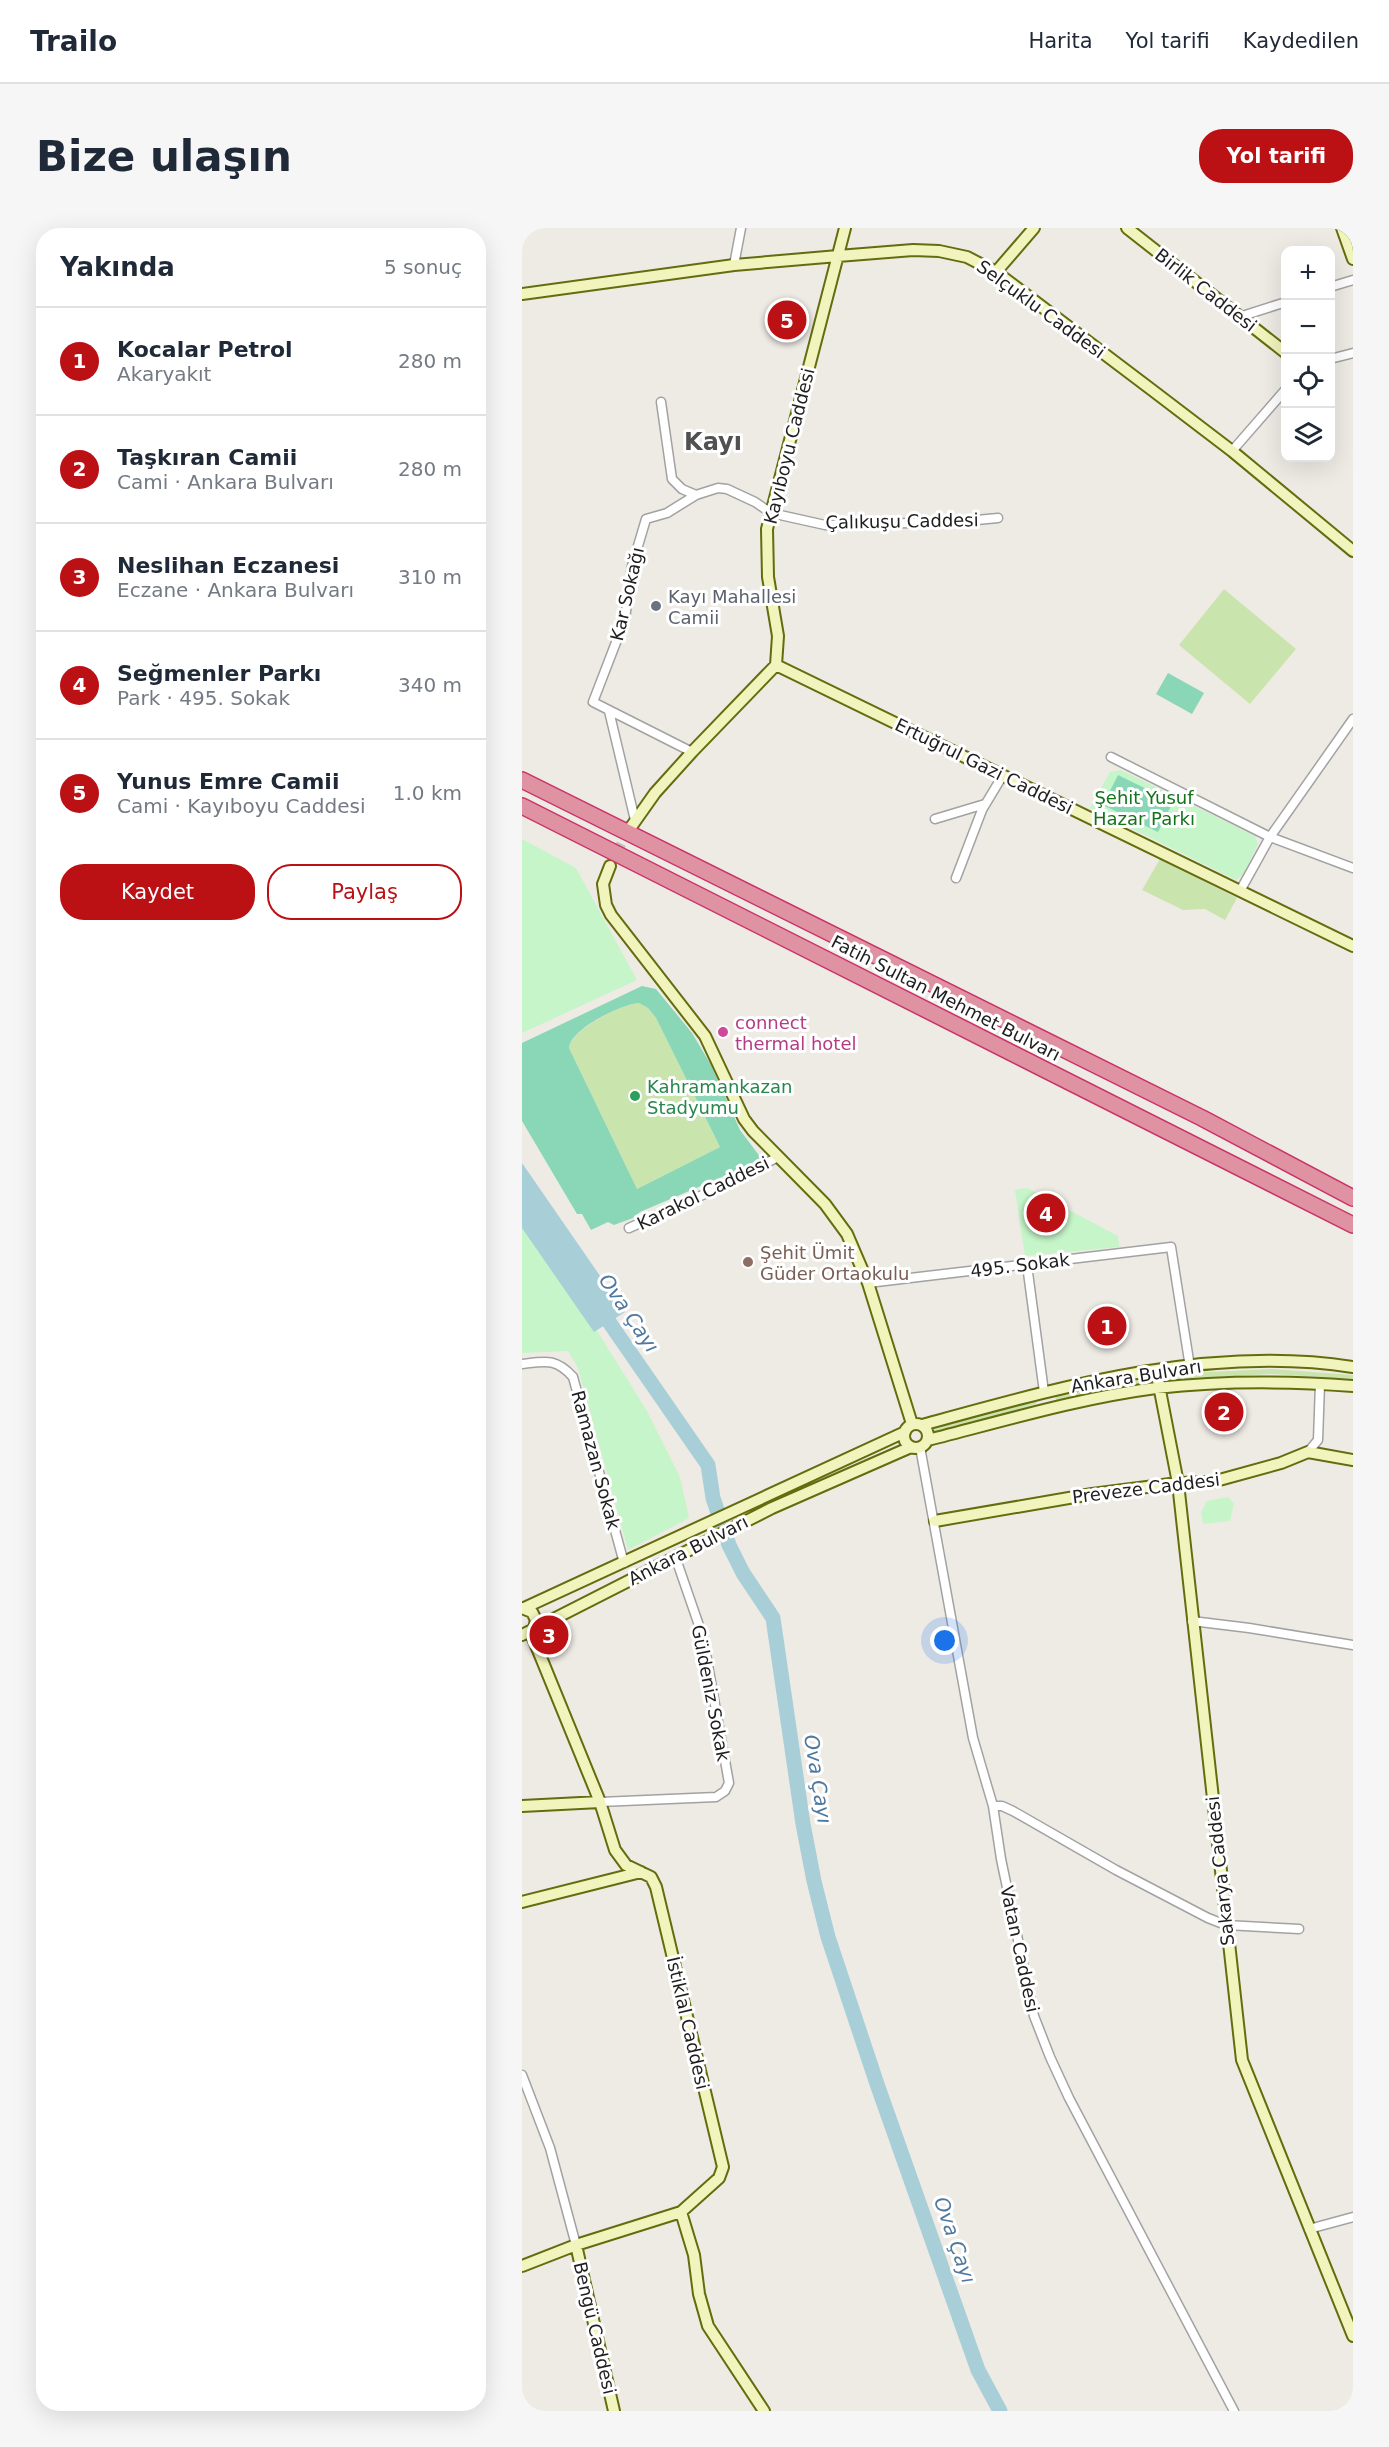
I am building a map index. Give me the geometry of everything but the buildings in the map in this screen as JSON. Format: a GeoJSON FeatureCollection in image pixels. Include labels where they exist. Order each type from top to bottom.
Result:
{"type":"FeatureCollection","features":[{"type":"Feature","properties":{"kind":"highway","name":"Fatih Sultan Mehmet Bulvarı"},"geometry":{"type":"LineString","coordinates":[[522,780],[1202,1118],[1353,1198]]}},
{"type":"Feature","properties":{"kind":"highway","name":"Fatih Sultan Mehmet Bulvarı"},"geometry":{"type":"LineString","coordinates":[[522,806],[1353,1225]]}},
{"type":"Feature","properties":{"kind":"street"},"geometry":{"type":"LineString","coordinates":[[734,265],[741,228]]}},
{"type":"Feature","properties":{"kind":"street","name":"Kayıboyu Caddesi"},"geometry":{"type":"LineString","coordinates":[[776,665],[778,636],[766,550],[767,529],[845,228]]}},
{"type":"Feature","properties":{"kind":"street"},"geometry":{"type":"LineString","coordinates":[[996,272],[1034,228]]}},
{"type":"Feature","properties":{"kind":"street","name":"Birlik Caddesi"},"geometry":{"type":"LineString","coordinates":[[1127,228],[1281,349]]}},
{"type":"Feature","properties":{"kind":"street"},"geometry":{"type":"LineString","coordinates":[[1342,228],[1353,259]]}},
{"type":"Feature","properties":{"kind":"street","name":"Selçuklu Caddesi"},"geometry":{"type":"LineString","coordinates":[[522,294],[734,265],[838,256],[912,250],[939,251],[967,257],[996,272],[1232,451],[1353,550]]}},
{"type":"Feature","properties":{"kind":"street"},"geometry":{"type":"LineString","coordinates":[[1335,285],[1353,280]]}},
{"type":"Feature","properties":{"kind":"street"},"geometry":{"type":"LineString","coordinates":[[1239,317],[1281,304]]}},
{"type":"Feature","properties":{"kind":"street"},"geometry":{"type":"LineString","coordinates":[[1335,358],[1353,353]]}},
{"type":"Feature","properties":{"kind":"street"},"geometry":{"type":"LineString","coordinates":[[1232,451],[1281,395]]}},
{"type":"Feature","properties":{"kind":"street"},"geometry":{"type":"LineString","coordinates":[[661,402],[672,478],[682,489],[696,495]]}},
{"type":"Feature","properties":{"kind":"street","name":"Çalıkuşu Caddesi"},"geometry":{"type":"LineString","coordinates":[[646,519],[676,509],[696,495],[718,488],[727,489],[771,513],[808,522],[842,526],[998,518]]}},
{"type":"Feature","properties":{"kind":"street","name":"Kar Sokağı"},"geometry":{"type":"LineString","coordinates":[[609,711],[593,702],[625,619],[632,566],[646,519]]}},
{"type":"Feature","properties":{"kind":"street"},"geometry":{"type":"LineString","coordinates":[[633,823],[655,793],[692,752],[776,665]]}},
{"type":"Feature","properties":{"kind":"street","name":"Ertuğrul Gazi Caddesi"},"geometry":{"type":"LineString","coordinates":[[776,665],[1353,946]]}},
{"type":"Feature","properties":{"kind":"street"},"geometry":{"type":"LineString","coordinates":[[609,711],[692,752]]}},
{"type":"Feature","properties":{"kind":"street"},"geometry":{"type":"LineString","coordinates":[[609,711],[633,823]]}},
{"type":"Feature","properties":{"kind":"street"},"geometry":{"type":"LineString","coordinates":[[1240,891],[1270,837],[1353,719]]}},
{"type":"Feature","properties":{"kind":"street"},"geometry":{"type":"LineString","coordinates":[[1111,758],[1270,837],[1353,868]]}},
{"type":"Feature","properties":{"kind":"street"},"geometry":{"type":"LineString","coordinates":[[956,878],[985,804],[1003,775]]}},
{"type":"Feature","properties":{"kind":"street"},"geometry":{"type":"LineString","coordinates":[[935,819],[985,804]]}},
{"type":"Feature","properties":{"kind":"street"},"geometry":{"type":"LineString","coordinates":[[610,866],[603,884],[606,905],[611,915],[705,1036],[744,1119],[838,1221],[855,1250],[868,1283],[913,1427],[905,1442],[920,1445],[927,1430],[913,1427]]}},
{"type":"Feature","properties":{"kind":"street","name":"Karakol Caddesi"},"geometry":{"type":"LineString","coordinates":[[628,1228],[718,1188],[778,1157]]}},
{"type":"Feature","properties":{"kind":"street","name":"495. Sokak"},"geometry":{"type":"LineString","coordinates":[[868,1283],[1171,1247],[1190,1366]]}},
{"type":"Feature","properties":{"kind":"street"},"geometry":{"type":"LineString","coordinates":[[1027,1265],[1046,1410]]}},
{"type":"Feature","properties":{"kind":"street","name":"Ramazan Sokak"},"geometry":{"type":"LineString","coordinates":[[522,1364],[548,1361],[563,1365],[573,1377],[624,1563]]}},
{"type":"Feature","properties":{"kind":"street","name":"Ankara Bulvarı"},"geometry":{"type":"LineString","coordinates":[[523,1608],[913,1427],[1044,1392],[1156,1370],[1290,1361],[1353,1367]]}},
{"type":"Feature","properties":{"kind":"street","name":"Sakarya Caddesi"},"geometry":{"type":"LineString","coordinates":[[1156,1370],[1178,1483],[1237,2030],[1245,2072],[1273,2134],[1309,2229],[1350,2320],[1353,2336]]}},
{"type":"Feature","properties":{"kind":"street"},"geometry":{"type":"LineString","coordinates":[[1320,1383],[1318,1440],[1308,1452],[1353,1461]]}},
{"type":"Feature","properties":{"kind":"street","name":"Ankara Bulvarı"},"geometry":{"type":"LineString","coordinates":[[529,1632],[772,1508],[920,1445],[1046,1410],[1158,1388],[1320,1383],[1353,1386]]}},
{"type":"Feature","properties":{"kind":"street","name":"Vatan Caddesi"},"geometry":{"type":"LineString","coordinates":[[920,1445],[936,1521],[973,1738],[993,1806],[1018,1947],[1034,2016],[1069,2098],[1233,2411]]}},
{"type":"Feature","properties":{"kind":"street","name":"Preveze Caddesi"},"geometry":{"type":"LineString","coordinates":[[936,1521],[1092,1494],[1178,1483],[1212,1482],[1281,1463],[1308,1452]]}},
{"type":"Feature","properties":{"kind":"street","name":"Güldeniz Sokak"},"geometry":{"type":"LineString","coordinates":[[600,1802],[712,1798],[722,1794],[729,1783],[704,1637],[675,1557]]}},
{"type":"Feature","properties":{"kind":"street","name":"Ankara Bulvarı"},"geometry":{"type":"LineString","coordinates":[[523,1608],[535,1616],[529,1632]]}},
{"type":"Feature","properties":{"kind":"street"},"geometry":{"type":"LineString","coordinates":[[1192,1621],[1353,1645]]}},
{"type":"Feature","properties":{"kind":"street","name":"İstiklal Caddesi"},"geometry":{"type":"LineString","coordinates":[[529,1632],[600,1802],[615,1850],[621,1860],[633,1869],[651,1877],[656,1887],[723,2167],[719,2178],[681,2212]]}},
{"type":"Feature","properties":{"kind":"street"},"geometry":{"type":"LineString","coordinates":[[522,1806],[600,1802]]}},
{"type":"Feature","properties":{"kind":"street"},"geometry":{"type":"LineString","coordinates":[[993,1806],[1002,1806],[1013,1811],[1116,1870],[1226,1925],[1299,1929]]}},
{"type":"Feature","properties":{"kind":"street"},"geometry":{"type":"LineString","coordinates":[[522,1902],[641,1872]]}},
{"type":"Feature","properties":{"kind":"street"},"geometry":{"type":"LineString","coordinates":[[522,2075],[550,2148],[576,2245]]}},
{"type":"Feature","properties":{"kind":"street"},"geometry":{"type":"LineString","coordinates":[[522,2266],[576,2245],[681,2212],[694,2255],[699,2294],[706,2319],[764,2411]]}},
{"type":"Feature","properties":{"kind":"street"},"geometry":{"type":"LineString","coordinates":[[1309,2229],[1353,2217]]}},
{"type":"Feature","properties":{"kind":"street","name":"Bengü Caddesi"},"geometry":{"type":"LineString","coordinates":[[576,2245],[614,2411]]}},
{"type":"Feature","properties":{"kind":"green space"},"geometry":{"type":"Polygon","coordinates":[[[1224,589],[1296,649],[1250,704],[1179,645],[1224,589]]]}},
{"type":"Feature","properties":{"kind":"green space"},"geometry":{"type":"Polygon","coordinates":[[[1168,673],[1204,693],[1192,714],[1156,694],[1168,673]]]}},
{"type":"Feature","properties":{"kind":"green space","name":"Şehit Yusuf Hazar Parkı"},"geometry":{"type":"Polygon","coordinates":[[[1121,770],[1255,836],[1258,844],[1243,875],[1236,880],[1090,808],[1110,772],[1121,770]]]}},
{"type":"Feature","properties":{"kind":"green space"},"geometry":{"type":"Polygon","coordinates":[[[1118,775],[1173,802],[1158,832],[1103,805],[1118,775]]]}},
{"type":"Feature","properties":{"kind":"green space"},"geometry":{"type":"Polygon","coordinates":[[[522,839],[576,868],[637,980],[522,1033],[522,839]]]}},
{"type":"Feature","properties":{"kind":"green space"},"geometry":{"type":"Polygon","coordinates":[[[1160,859],[1237,898],[1225,920],[1205,909],[1183,910],[1142,890],[1160,859]]]}},
{"type":"Feature","properties":{"kind":"green space"},"geometry":{"type":"Polygon","coordinates":[[[642,986],[656,989],[692,1033],[711,1065],[740,1130],[761,1158],[640,1212],[633,1218],[614,1225],[608,1222],[591,1230],[582,1214],[577,1214],[522,1121],[522,1043],[642,986]],[[639,1003],[631,1004],[598,1019],[578,1033],[569,1048],[637,1189],[720,1147],[656,1018],[648,1008],[639,1003]]]}},
{"type":"Feature","properties":{"kind":"green space"},"geometry":{"type":"Polygon","coordinates":[[[639,1003],[648,1008],[656,1018],[720,1147],[637,1189],[569,1048],[572,1041],[587,1026],[621,1008],[639,1003]]]}},
{"type":"Feature","properties":{"kind":"green space"},"geometry":{"type":"Polygon","coordinates":[[[1027,1188],[1118,1236],[1119,1247],[1025,1256],[1015,1190],[1027,1188]]]}},
{"type":"Feature","properties":{"kind":"green space"},"geometry":{"type":"Polygon","coordinates":[[[522,1223],[591,1321],[647,1411],[680,1477],[689,1518],[628,1550],[578,1368],[568,1351],[522,1353],[522,1223]]]}},
{"type":"Feature","properties":{"kind":"green space"},"geometry":{"type":"Polygon","coordinates":[[[1272,1369],[1353,1375],[1353,1379],[1271,1374],[1168,1380],[1167,1374],[1272,1369]]]}},
{"type":"Feature","properties":{"kind":"green space"},"geometry":{"type":"Polygon","coordinates":[[[1150,1377],[1151,1382],[1056,1400],[1055,1394],[1150,1377]]]}},
{"type":"Feature","properties":{"kind":"green space"},"geometry":{"type":"Polygon","coordinates":[[[1036,1400],[1036,1404],[933,1433],[932,1429],[1036,1400]]]}},
{"type":"Feature","properties":{"kind":"green space"},"geometry":{"type":"Polygon","coordinates":[[[1228,1497],[1234,1503],[1230,1521],[1203,1524],[1201,1512],[1207,1501],[1228,1497]]]}},
{"type":"Feature","properties":{"kind":"water"},"geometry":{"type":"Polygon","coordinates":[[[522,1163],[625,1312],[594,1332],[522,1228],[522,1163]]]}},
{"type":"Feature","properties":{"kind":"waterway","name":"Ova Çayı"},"geometry":{"type":"LineString","coordinates":[[598,1306],[708,1465],[713,1498],[729,1545],[743,1573],[773,1618],[803,1824],[828,1937],[877,2084],[978,2370],[1000,2411]]}},
{"type":"Feature","properties":{"kind":"tunnel"},"geometry":{"type":"LineString","coordinates":[[610,866],[630,827]]}},
{"type":"Feature","properties":{"kind":"place","name":"Yunus Emre Camii"},"geometry":{"type":"Point","coordinates":[787,320]}},
{"type":"Feature","properties":{"kind":"place","name":"Kayı Mahallesi Camii"},"geometry":{"type":"Point","coordinates":[656,606]}},
{"type":"Feature","properties":{"kind":"place","name":"connect thermal hotel"},"geometry":{"type":"Point","coordinates":[723,1032]}},
{"type":"Feature","properties":{"kind":"place","name":"Kahramankazan Stadyumu"},"geometry":{"type":"Point","coordinates":[635,1096]}},
{"type":"Feature","properties":{"kind":"place","name":"Seğmenler Parkı"},"geometry":{"type":"Point","coordinates":[1046,1213]}},
{"type":"Feature","properties":{"kind":"place","name":"Şehit Ümit Güder Ortaokulu"},"geometry":{"type":"Point","coordinates":[748,1262]}},
{"type":"Feature","properties":{"kind":"place","name":"Kocalar Petrol"},"geometry":{"type":"Point","coordinates":[1107,1326]}},
{"type":"Feature","properties":{"kind":"place","name":"Taşkıran Camii"},"geometry":{"type":"Point","coordinates":[1224,1412]}},
{"type":"Feature","properties":{"kind":"place","name":"Neslihan Eczanesi"},"geometry":{"type":"Point","coordinates":[549,1635]}},
{"type":"Feature","properties":{"kind":"district","name":"Kayı"},"geometry":{"type":"Point","coordinates":[713,442]}}]}
